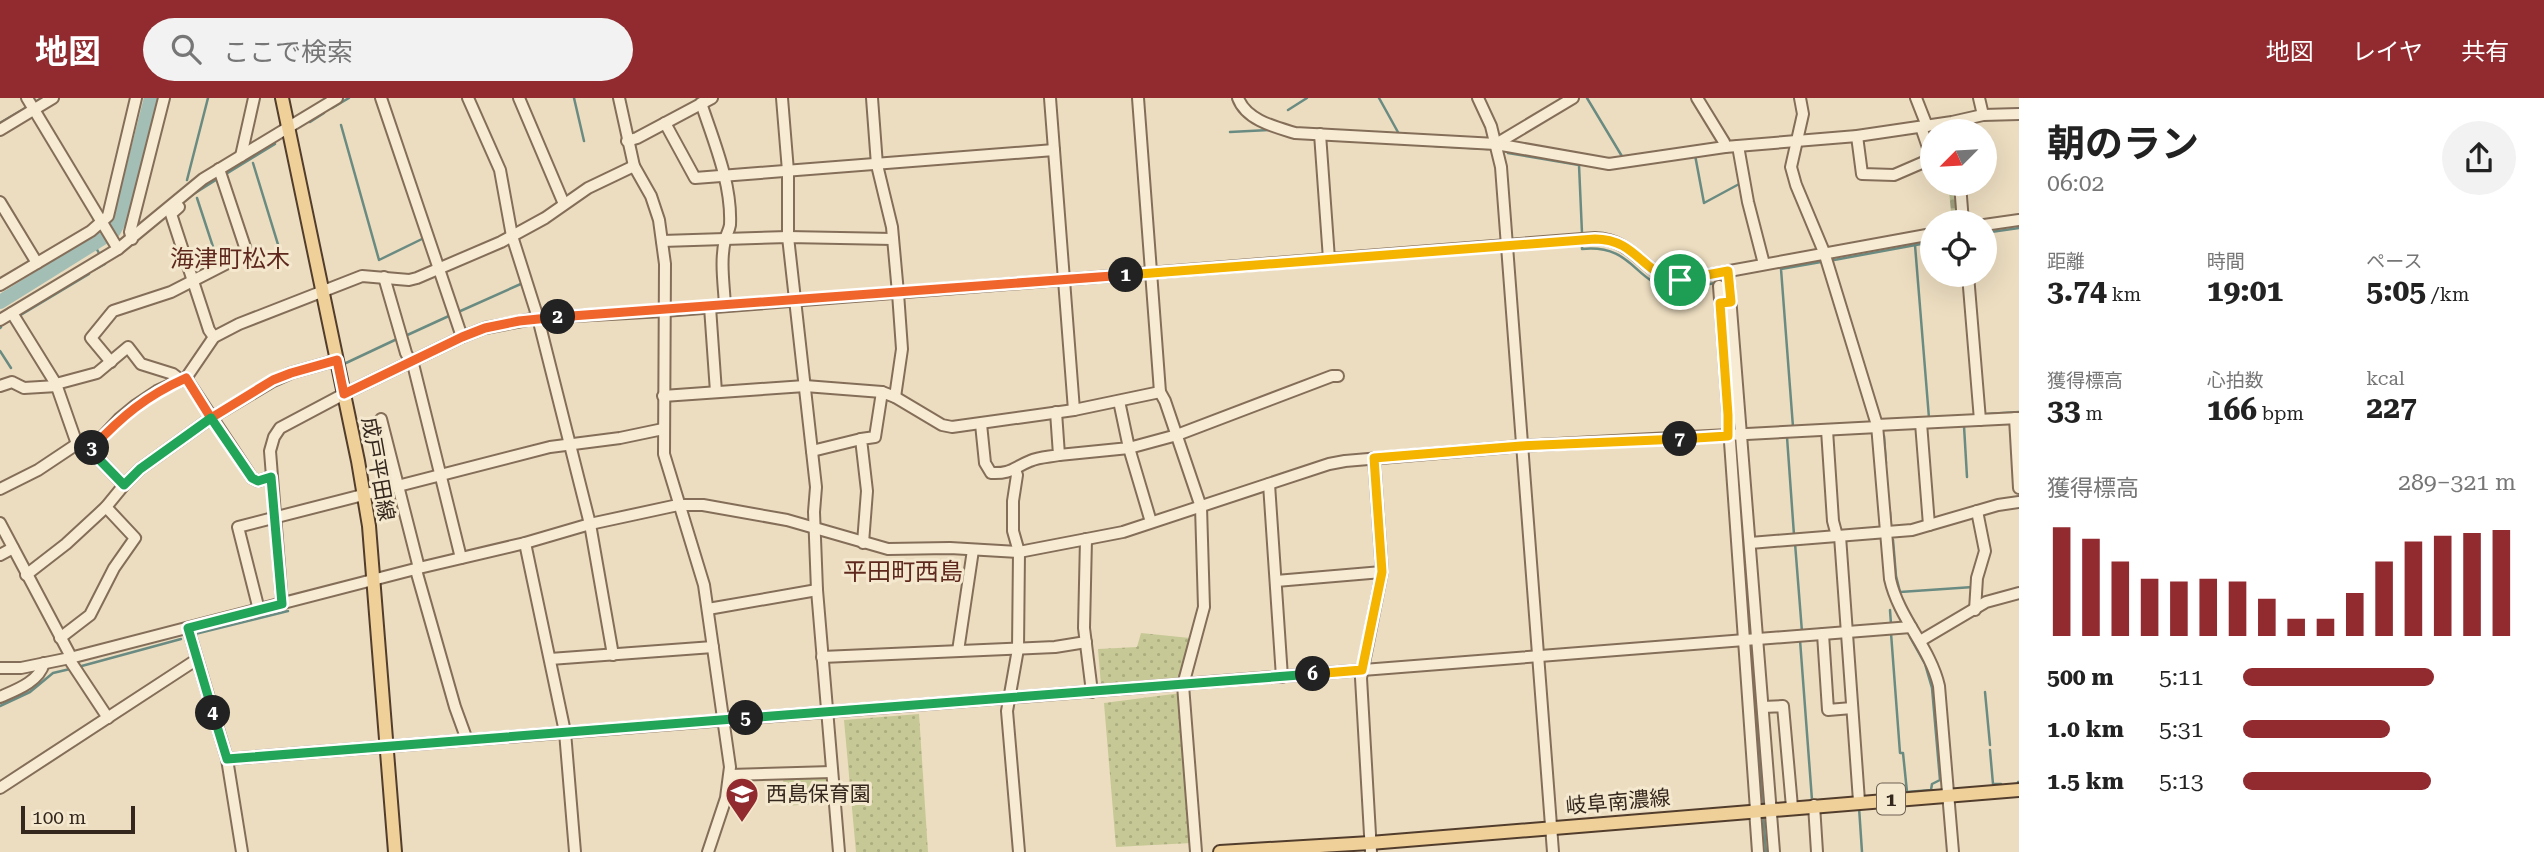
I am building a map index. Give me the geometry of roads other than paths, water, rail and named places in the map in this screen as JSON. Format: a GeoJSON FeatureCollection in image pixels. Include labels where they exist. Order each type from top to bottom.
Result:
{"type":"FeatureCollection","features":[{"type":"Feature","properties":{"kind":"main road","name":"成戸平田線"},"geometry":{"type":"LineString","coordinates":[[282,98],[364,495],[375,581],[395,852]]}},
{"type":"Feature","properties":{"kind":"main road","name":"岐阜南濃線"},"geometry":{"type":"LineString","coordinates":[[1220,852],[1370,847],[1552,826],[2019,790]]}},
{"type":"Feature","properties":{"kind":"street"},"geometry":{"type":"LineString","coordinates":[[27,98],[117,247]]}},
{"type":"Feature","properties":{"kind":"street"},"geometry":{"type":"LineString","coordinates":[[0,130],[53,98]]}},
{"type":"Feature","properties":{"kind":"street"},"geometry":{"type":"LineString","coordinates":[[0,285],[102,224],[107,216],[136,98]]}},
{"type":"Feature","properties":{"kind":"street"},"geometry":{"type":"LineString","coordinates":[[132,239],[130,232],[164,98]]}},
{"type":"Feature","properties":{"kind":"street"},"geometry":{"type":"LineString","coordinates":[[241,156],[254,98]]}},
{"type":"Feature","properties":{"kind":"street"},"geometry":{"type":"LineString","coordinates":[[0,320],[132,239],[183,195],[219,169],[337,98]]}},
{"type":"Feature","properties":{"kind":"street"},"geometry":{"type":"LineString","coordinates":[[381,98],[462,337]]}},
{"type":"Feature","properties":{"kind":"street"},"geometry":{"type":"LineString","coordinates":[[468,98],[500,170],[512,236],[538,318],[590,524],[613,655]]}},
{"type":"Feature","properties":{"kind":"street"},"geometry":{"type":"LineString","coordinates":[[519,98],[564,204]]}},
{"type":"Feature","properties":{"kind":"street"},"geometry":{"type":"LineString","coordinates":[[620,98],[634,166],[651,196],[663,242],[664,454],[697,561],[708,609],[724,719],[730,775],[726,798],[708,852]]}},
{"type":"Feature","properties":{"kind":"street"},"geometry":{"type":"LineString","coordinates":[[782,98],[788,171],[788,237],[816,487],[814,526],[817,590],[839,852]]}},
{"type":"Feature","properties":{"kind":"street"},"geometry":{"type":"LineString","coordinates":[[872,98],[877,165],[893,239],[898,293],[902,349],[895,397]]}},
{"type":"Feature","properties":{"kind":"street"},"geometry":{"type":"LineString","coordinates":[[1050,98],[1074,410]]}},
{"type":"Feature","properties":{"kind":"street"},"geometry":{"type":"LineString","coordinates":[[1138,98],[1160,392],[1200,507],[1204,607],[1183,685],[1196,852]]}},
{"type":"Feature","properties":{"kind":"street"},"geometry":{"type":"LineString","coordinates":[[1238,98],[1242,107],[1254,116],[1275,127],[1295,133],[1496,144],[1609,164],[1725,147],[1857,136],[1920,127]]}},
{"type":"Feature","properties":{"kind":"street"},"geometry":{"type":"LineString","coordinates":[[1478,98],[1496,144],[1501,167],[1553,852]]}},
{"type":"Feature","properties":{"kind":"street"},"geometry":{"type":"LineString","coordinates":[[1496,144],[1573,98]]}},
{"type":"Feature","properties":{"kind":"street"},"geometry":{"type":"LineString","coordinates":[[1698,98],[1725,147]]}},
{"type":"Feature","properties":{"kind":"street"},"geometry":{"type":"LineString","coordinates":[[1800,98],[1803,114],[1791,167],[1825,252],[1877,426],[1894,594],[1932,662],[1939,686],[1953,852]]}},
{"type":"Feature","properties":{"kind":"street"},"geometry":{"type":"LineString","coordinates":[[1916,98],[1922,119]]}},
{"type":"Feature","properties":{"kind":"street"},"geometry":{"type":"LineString","coordinates":[[1979,98],[1983,115]]}},
{"type":"Feature","properties":{"kind":"street"},"geometry":{"type":"LineString","coordinates":[[627,141],[707,101],[725,177],[730,228],[724,239],[725,306]]}},
{"type":"Feature","properties":{"kind":"street"},"geometry":{"type":"LineString","coordinates":[[1962,119],[1983,115],[2019,114]]}},
{"type":"Feature","properties":{"kind":"street"},"geometry":{"type":"LineString","coordinates":[[665,123],[695,178],[1054,150]]}},
{"type":"Feature","properties":{"kind":"street"},"geometry":{"type":"LineString","coordinates":[[1320,134],[1329,259]]}},
{"type":"Feature","properties":{"kind":"street"},"geometry":{"type":"LineString","coordinates":[[1857,136],[1862,174],[1894,175],[1920,164]]}},
{"type":"Feature","properties":{"kind":"street"},"geometry":{"type":"LineString","coordinates":[[1738,146],[1748,202],[1764,264]]}},
{"type":"Feature","properties":{"kind":"street"},"geometry":{"type":"LineString","coordinates":[[90,450],[136,405],[183,379],[214,337],[239,324],[362,276],[409,279],[438,269],[512,236],[545,218],[588,188],[634,166]]}},
{"type":"Feature","properties":{"kind":"street"},"geometry":{"type":"LineString","coordinates":[[111,362],[91,338],[113,311],[171,292],[247,253],[219,169]]}},
{"type":"Feature","properties":{"kind":"street"},"geometry":{"type":"LineString","coordinates":[[183,195],[186,201],[171,214],[192,281],[214,337]]}},
{"type":"Feature","properties":{"kind":"street"},"geometry":{"type":"LineString","coordinates":[[0,202],[37,263]]}},
{"type":"Feature","properties":{"kind":"street"},"geometry":{"type":"LineString","coordinates":[[1997,223],[2019,219]]}},
{"type":"Feature","properties":{"kind":"street"},"geometry":{"type":"LineString","coordinates":[[282,604],[270,451],[280,428],[344,394],[485,328],[538,318],[664,311],[1605,239],[1624,245],[1660,275],[1680,280],[1920,236]]}},
{"type":"Feature","properties":{"kind":"street"},"geometry":{"type":"LineString","coordinates":[[663,242],[788,237],[893,239]]}},
{"type":"Feature","properties":{"kind":"street"},"geometry":{"type":"LineString","coordinates":[[1728,271],[1725,302],[1728,415],[1735,436],[1751,543],[1751,640],[1763,707],[1758,852]]}},
{"type":"Feature","properties":{"kind":"street"},"geometry":{"type":"LineString","coordinates":[[384,277],[411,362],[461,558]]}},
{"type":"Feature","properties":{"kind":"street"},"geometry":{"type":"LineString","coordinates":[[1718,286],[1725,302]]}},
{"type":"Feature","properties":{"kind":"street"},"geometry":{"type":"LineString","coordinates":[[1969,287],[1980,420]]}},
{"type":"Feature","properties":{"kind":"street"},"geometry":{"type":"LineString","coordinates":[[709,307],[716,392]]}},
{"type":"Feature","properties":{"kind":"street"},"geometry":{"type":"LineString","coordinates":[[12,313],[56,385],[77,444],[90,450],[124,485]]}},
{"type":"Feature","properties":{"kind":"street"},"geometry":{"type":"LineString","coordinates":[[0,386],[12,382],[24,388],[56,385],[97,373],[128,347],[141,364],[183,379],[252,478],[258,481],[271,477]]}},
{"type":"Feature","properties":{"kind":"street"},"geometry":{"type":"LineString","coordinates":[[26,575],[66,544],[106,507],[140,469],[211,418],[273,380],[337,360]]}},
{"type":"Feature","properties":{"kind":"street"},"geometry":{"type":"LineString","coordinates":[[981,424],[985,463],[992,472],[1004,473],[1031,460],[1129,448],[1177,435],[1338,376]]}},
{"type":"Feature","properties":{"kind":"street"},"geometry":{"type":"LineString","coordinates":[[663,396],[805,386],[882,392],[942,425],[952,427],[1074,410],[1160,392]]}},
{"type":"Feature","properties":{"kind":"street"},"geometry":{"type":"LineString","coordinates":[[812,451],[875,437],[882,392]]}},
{"type":"Feature","properties":{"kind":"street"},"geometry":{"type":"LineString","coordinates":[[1119,401],[1129,448],[1151,522]]}},
{"type":"Feature","properties":{"kind":"street"},"geometry":{"type":"LineString","coordinates":[[1056,412],[1059,455]]}},
{"type":"Feature","properties":{"kind":"street"},"geometry":{"type":"LineString","coordinates":[[0,668],[21,668],[70,658],[525,543],[590,524],[678,505],[703,505],[814,526],[888,549],[1019,552],[1123,532],[1329,464],[1521,446],[2017,418],[2019,488]]}},
{"type":"Feature","properties":{"kind":"street"},"geometry":{"type":"LineString","coordinates":[[380,419],[417,569],[467,740]]}},
{"type":"Feature","properties":{"kind":"street"},"geometry":{"type":"LineString","coordinates":[[1922,423],[1929,525]]}},
{"type":"Feature","properties":{"kind":"street"},"geometry":{"type":"LineString","coordinates":[[258,610],[238,527],[550,447],[620,438],[663,429]]}},
{"type":"Feature","properties":{"kind":"street"},"geometry":{"type":"LineString","coordinates":[[1827,430],[1833,521],[1838,536],[1847,633],[1859,801]]}},
{"type":"Feature","properties":{"kind":"street"},"geometry":{"type":"LineString","coordinates":[[1735,436],[1761,809],[1774,852]]}},
{"type":"Feature","properties":{"kind":"street"},"geometry":{"type":"LineString","coordinates":[[861,439],[867,491],[863,542]]}},
{"type":"Feature","properties":{"kind":"street"},"geometry":{"type":"LineString","coordinates":[[0,489],[38,470],[77,444]]}},
{"type":"Feature","properties":{"kind":"street"},"geometry":{"type":"LineString","coordinates":[[1370,847],[1362,670],[1382,572],[1374,458]]}},
{"type":"Feature","properties":{"kind":"street"},"geometry":{"type":"LineString","coordinates":[[1015,470],[1017,475],[1013,501],[1013,531],[1019,552],[1018,649],[1007,712],[1019,852]]}},
{"type":"Feature","properties":{"kind":"street"},"geometry":{"type":"LineString","coordinates":[[1269,484],[1282,677]]}},
{"type":"Feature","properties":{"kind":"street"},"geometry":{"type":"LineString","coordinates":[[1751,543],[1912,530],[1976,511],[2019,502]]}},
{"type":"Feature","properties":{"kind":"street"},"geometry":{"type":"LineString","coordinates":[[60,638],[90,615],[114,568],[135,538],[106,507]]}},
{"type":"Feature","properties":{"kind":"street"},"geometry":{"type":"LineString","coordinates":[[1975,610],[1977,578],[1985,551],[1976,511]]}},
{"type":"Feature","properties":{"kind":"street"},"geometry":{"type":"LineString","coordinates":[[0,523],[70,658],[108,718]]}},
{"type":"Feature","properties":{"kind":"street"},"geometry":{"type":"LineString","coordinates":[[1086,538],[1084,628],[1091,692]]}},
{"type":"Feature","properties":{"kind":"street"},"geometry":{"type":"LineString","coordinates":[[525,543],[565,732],[575,852]]}},
{"type":"Feature","properties":{"kind":"street"},"geometry":{"type":"LineString","coordinates":[[0,555],[13,548]]}},
{"type":"Feature","properties":{"kind":"street"},"geometry":{"type":"LineString","coordinates":[[958,651],[973,550]]}},
{"type":"Feature","properties":{"kind":"street"},"geometry":{"type":"LineString","coordinates":[[1276,580],[1382,572]]}},
{"type":"Feature","properties":{"kind":"street"},"geometry":{"type":"LineString","coordinates":[[708,609],[817,590]]}},
{"type":"Feature","properties":{"kind":"street"},"geometry":{"type":"LineString","coordinates":[[1920,640],[1986,602],[2019,593]]}},
{"type":"Feature","properties":{"kind":"street"},"geometry":{"type":"LineString","coordinates":[[227,759],[1911,627]]}},
{"type":"Feature","properties":{"kind":"street"},"geometry":{"type":"LineString","coordinates":[[188,628],[227,759],[242,852]]}},
{"type":"Feature","properties":{"kind":"street"},"geometry":{"type":"LineString","coordinates":[[1823,634],[1828,710],[1853,708]]}},
{"type":"Feature","properties":{"kind":"street"},"geometry":{"type":"LineString","coordinates":[[822,657],[1055,648],[1086,642]]}},
{"type":"Feature","properties":{"kind":"street"},"geometry":{"type":"LineString","coordinates":[[550,659],[713,647]]}},
{"type":"Feature","properties":{"kind":"street"},"geometry":{"type":"LineString","coordinates":[[0,788],[196,660]]}},
{"type":"Feature","properties":{"kind":"street"},"geometry":{"type":"LineString","coordinates":[[0,697],[28,683],[42,669],[44,663]]}},
{"type":"Feature","properties":{"kind":"street"},"geometry":{"type":"LineString","coordinates":[[1763,707],[1783,706],[1792,807]]}},
{"type":"Feature","properties":{"kind":"street"},"geometry":{"type":"LineString","coordinates":[[730,775],[832,772]]}},
{"type":"Feature","properties":{"kind":"street"},"geometry":{"type":"LineString","coordinates":[[1814,805],[1817,852]]}},
{"type":"Feature","properties":{"kind":"waterway"},"geometry":{"type":"LineString","coordinates":[[35,102],[42,98]]}},
{"type":"Feature","properties":{"kind":"waterway"},"geometry":{"type":"LineString","coordinates":[[0,302],[114,231],[120,220],[151,98]]}},
{"type":"Feature","properties":{"kind":"waterway"},"geometry":{"type":"LineString","coordinates":[[187,180],[208,98]]}},
{"type":"Feature","properties":{"kind":"waterway"},"geometry":{"type":"LineString","coordinates":[[332,108],[349,98]]}},
{"type":"Feature","properties":{"kind":"waterway"},"geometry":{"type":"LineString","coordinates":[[574,98],[584,141]]}},
{"type":"Feature","properties":{"kind":"waterway"},"geometry":{"type":"LineString","coordinates":[[1288,110],[1307,98]]}},
{"type":"Feature","properties":{"kind":"waterway"},"geometry":{"type":"LineString","coordinates":[[1379,98],[1399,134]]}},
{"type":"Feature","properties":{"kind":"waterway"},"geometry":{"type":"LineString","coordinates":[[1587,98],[1623,158]]}},
{"type":"Feature","properties":{"kind":"waterway"},"geometry":{"type":"LineString","coordinates":[[0,123],[27,107]]}},
{"type":"Feature","properties":{"kind":"waterway"},"geometry":{"type":"LineString","coordinates":[[310,122],[324,113]]}},
{"type":"Feature","properties":{"kind":"waterway"},"geometry":{"type":"LineString","coordinates":[[341,125],[379,260],[424,238]]}},
{"type":"Feature","properties":{"kind":"waterway"},"geometry":{"type":"LineString","coordinates":[[1230,132],[1269,130]]}},
{"type":"Feature","properties":{"kind":"waterway"},"geometry":{"type":"LineString","coordinates":[[226,174],[275,144]]}},
{"type":"Feature","properties":{"kind":"waterway"},"geometry":{"type":"LineString","coordinates":[[1435,146],[1488,149]]}},
{"type":"Feature","properties":{"kind":"waterway"},"geometry":{"type":"LineString","coordinates":[[1508,153],[1579,165],[1582,233]]}},
{"type":"Feature","properties":{"kind":"waterway"},"geometry":{"type":"LineString","coordinates":[[1695,155],[1704,203],[1741,183]]}},
{"type":"Feature","properties":{"kind":"waterway"},"geometry":{"type":"LineString","coordinates":[[253,163],[284,264]]}},
{"type":"Feature","properties":{"kind":"waterway"},"geometry":{"type":"LineString","coordinates":[[192,195],[219,178]]}},
{"type":"Feature","properties":{"kind":"waterway"},"geometry":{"type":"LineString","coordinates":[[197,198],[218,262]]}},
{"type":"Feature","properties":{"kind":"waterway"},"geometry":{"type":"LineString","coordinates":[[1997,231],[2019,228]]}},
{"type":"Feature","properties":{"kind":"waterway"},"geometry":{"type":"LineString","coordinates":[[94,244],[100,255]]}},
{"type":"Feature","properties":{"kind":"waterway"},"geometry":{"type":"LineString","coordinates":[[1834,260],[1920,244]]}},
{"type":"Feature","properties":{"kind":"waterway"},"geometry":{"type":"LineString","coordinates":[[1915,245],[1929,418]]}},
{"type":"Feature","properties":{"kind":"waterway"},"geometry":{"type":"LineString","coordinates":[[1582,246],[1582,249],[1613,252],[1661,286],[1681,289],[1724,283]]}},
{"type":"Feature","properties":{"kind":"waterway"},"geometry":{"type":"LineString","coordinates":[[1795,427],[1781,269],[1821,262]]}},
{"type":"Feature","properties":{"kind":"waterway"},"geometry":{"type":"LineString","coordinates":[[94,270],[105,264]]}},
{"type":"Feature","properties":{"kind":"waterway"},"geometry":{"type":"LineString","coordinates":[[19,316],[89,274]]}},
{"type":"Feature","properties":{"kind":"waterway"},"geometry":{"type":"LineString","coordinates":[[456,313],[523,283]]}},
{"type":"Feature","properties":{"kind":"waterway"},"geometry":{"type":"LineString","coordinates":[[403,337],[451,315]]}},
{"type":"Feature","properties":{"kind":"waterway"},"geometry":{"type":"LineString","coordinates":[[346,363],[397,339]]}},
{"type":"Feature","properties":{"kind":"waterway"},"geometry":{"type":"LineString","coordinates":[[0,351],[11,368]]}},
{"type":"Feature","properties":{"kind":"waterway"},"geometry":{"type":"LineString","coordinates":[[1730,374],[1735,430]]}},
{"type":"Feature","properties":{"kind":"waterway"},"geometry":{"type":"LineString","coordinates":[[1987,414],[2019,412]]}},
{"type":"Feature","properties":{"kind":"waterway"},"geometry":{"type":"LineString","coordinates":[[1964,426],[1967,477]]}},
{"type":"Feature","properties":{"kind":"waterway"},"geometry":{"type":"LineString","coordinates":[[1884,436],[1886,463]]}},
{"type":"Feature","properties":{"kind":"waterway"},"geometry":{"type":"LineString","coordinates":[[1735,437],[1750,636]]}},
{"type":"Feature","properties":{"kind":"waterway"},"geometry":{"type":"LineString","coordinates":[[1787,437],[1794,535]]}},
{"type":"Feature","properties":{"kind":"waterway"},"geometry":{"type":"LineString","coordinates":[[1890,512],[1891,526]]}},
{"type":"Feature","properties":{"kind":"waterway"},"geometry":{"type":"LineString","coordinates":[[1893,540],[1900,592],[1973,587]]}},
{"type":"Feature","properties":{"kind":"waterway"},"geometry":{"type":"LineString","coordinates":[[1795,543],[1802,632]]}},
{"type":"Feature","properties":{"kind":"waterway"},"geometry":{"type":"LineString","coordinates":[[1890,610],[1891,624]]}},
{"type":"Feature","properties":{"kind":"waterway"},"geometry":{"type":"LineString","coordinates":[[195,634],[288,611]]}},
{"type":"Feature","properties":{"kind":"waterway"},"geometry":{"type":"LineString","coordinates":[[1891,633],[1900,753],[1903,753],[1907,792],[1931,790],[1932,784],[1940,780],[1932,688],[1925,664],[1910,637]]}},
{"type":"Feature","properties":{"kind":"waterway"},"geometry":{"type":"LineString","coordinates":[[78,667],[181,639]]}},
{"type":"Feature","properties":{"kind":"waterway"},"geometry":{"type":"LineString","coordinates":[[1800,640],[1812,800]]}},
{"type":"Feature","properties":{"kind":"waterway"},"geometry":{"type":"LineString","coordinates":[[1751,642],[1763,807]]}},
{"type":"Feature","properties":{"kind":"waterway"},"geometry":{"type":"LineString","coordinates":[[0,706],[30,692],[53,673],[70,669]]}},
{"type":"Feature","properties":{"kind":"waterway"},"geometry":{"type":"LineString","coordinates":[[1985,692],[1990,745]]}},
{"type":"Feature","properties":{"kind":"waterway"},"geometry":{"type":"LineString","coordinates":[[1990,750],[1993,784],[2001,784]]}},
{"type":"Feature","properties":{"kind":"waterway"},"geometry":{"type":"LineString","coordinates":[[1859,807],[1862,852]]}},
{"type":"Feature","properties":{"kind":"waterway"},"geometry":{"type":"LineString","coordinates":[[1763,813],[1766,852]]}},
{"type":"Feature","properties":{"kind":"place","name":"西島保育園"},"geometry":{"type":"Point","coordinates":[742,824]}},
{"type":"Feature","properties":{"kind":"district","name":"海津町松木"},"geometry":{"type":"Point","coordinates":[230,259]}},
{"type":"Feature","properties":{"kind":"district","name":"平田町西島"},"geometry":{"type":"Point","coordinates":[903,572]}}]}
